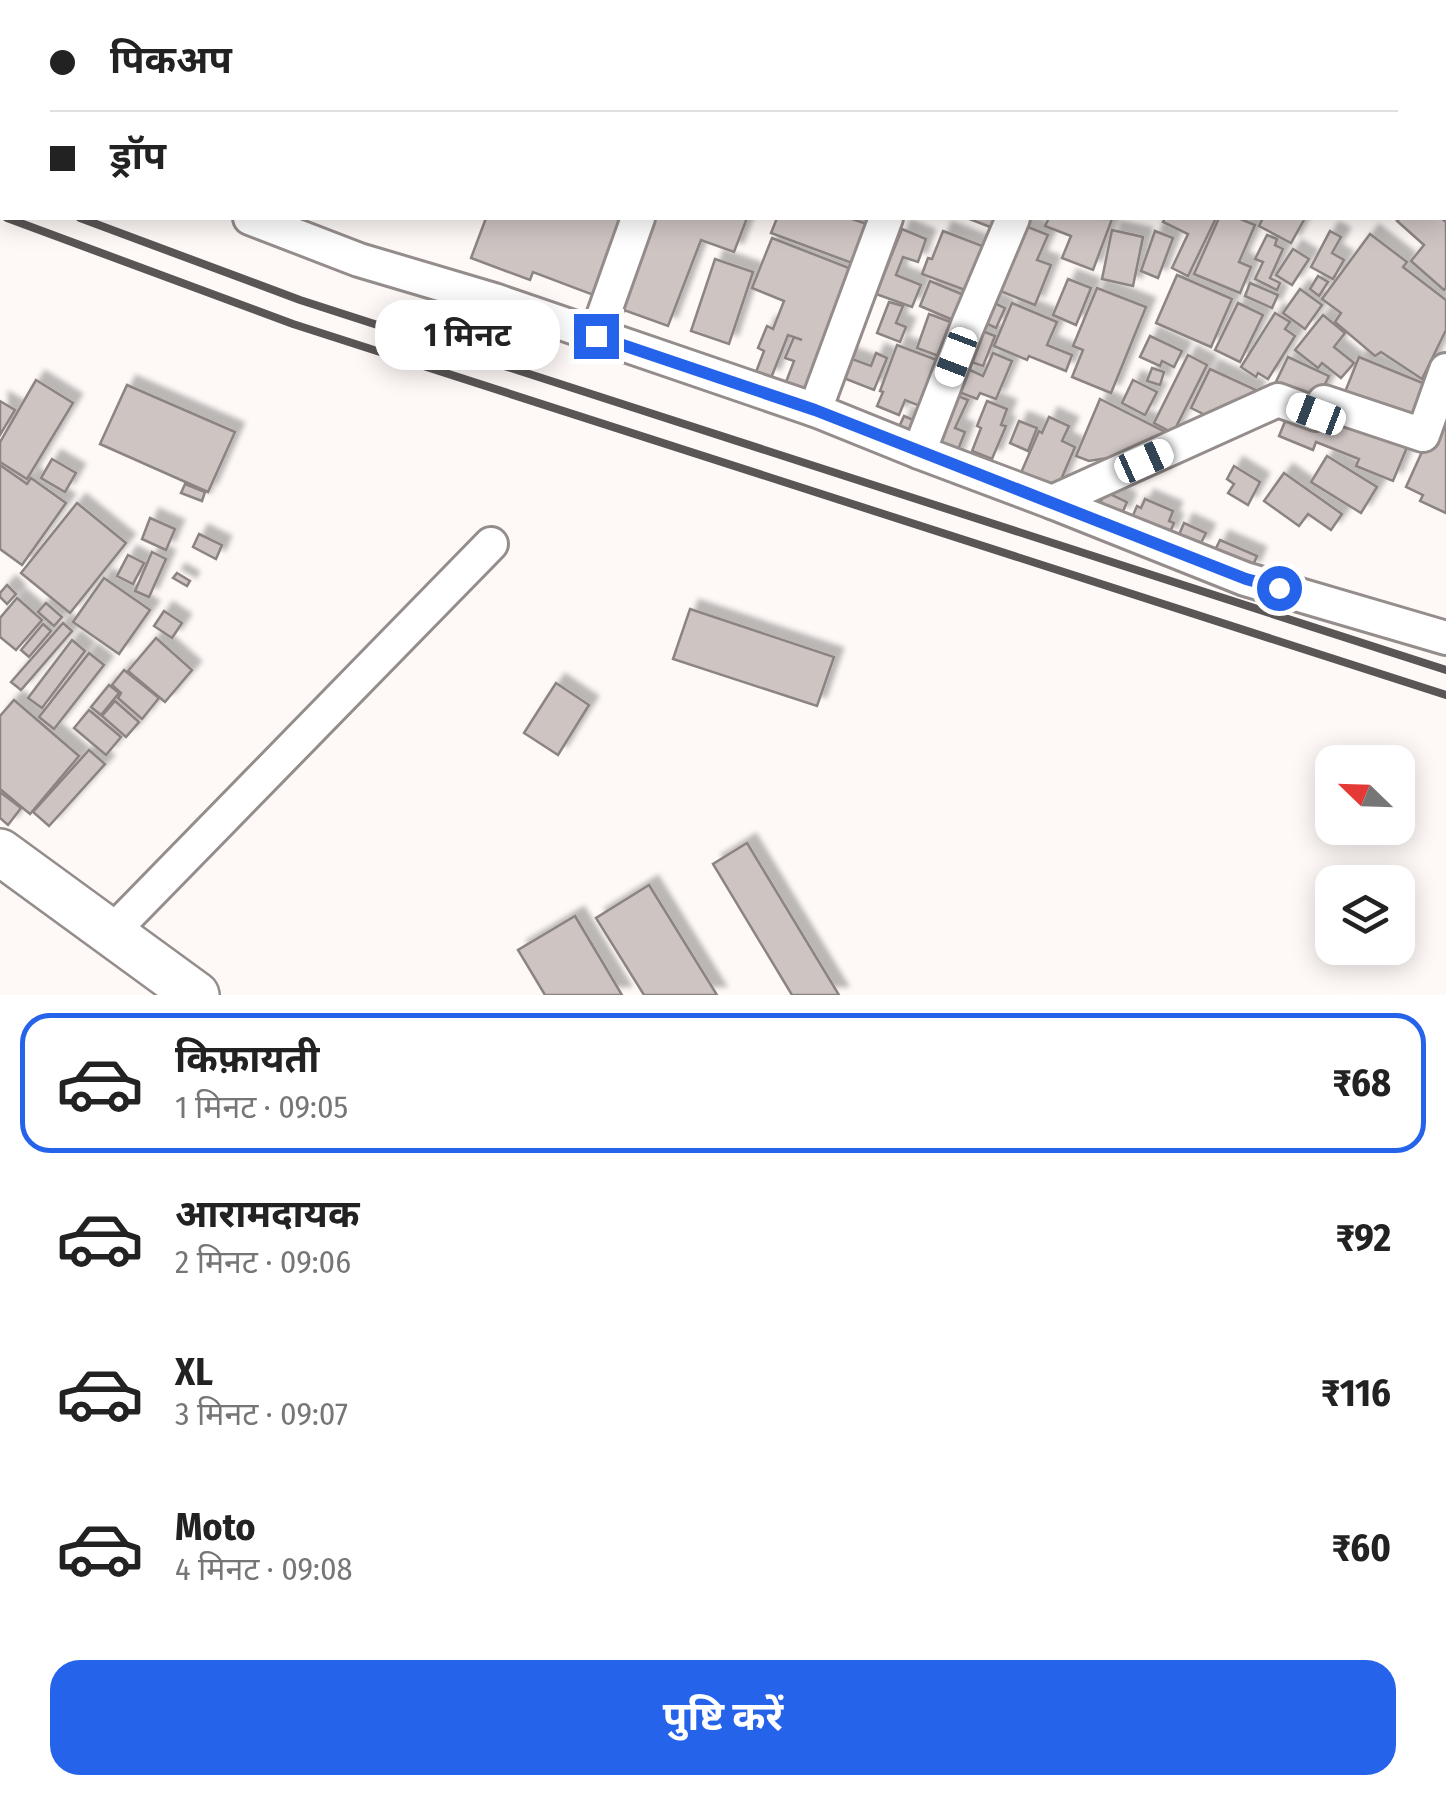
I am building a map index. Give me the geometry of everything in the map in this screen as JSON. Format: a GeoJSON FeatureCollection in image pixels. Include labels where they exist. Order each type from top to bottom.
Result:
{"type":"FeatureCollection","features":[{"type":"Feature","properties":{"kind":"street"},"geometry":{"type":"LineString","coordinates":[[255,220],[359,260],[494,300],[815,410],[1246,579],[1446,638]]}},
{"type":"Feature","properties":{"kind":"street"},"geometry":{"type":"LineString","coordinates":[[596,336],[637,220]]}},
{"type":"Feature","properties":{"kind":"street"},"geometry":{"type":"LineString","coordinates":[[815,410],[885,220]]}},
{"type":"Feature","properties":{"kind":"street"},"geometry":{"type":"LineString","coordinates":[[919,452],[1013,220]]}},
{"type":"Feature","properties":{"kind":"street"},"geometry":{"type":"LineString","coordinates":[[1052,502],[1278,400],[1316,414],[1324,402],[1423,435],[1446,370]]}},
{"type":"Feature","properties":{"kind":"street"},"geometry":{"type":"LineString","coordinates":[[111,933],[492,544]]}},
{"type":"Feature","properties":{"kind":"street"},"geometry":{"type":"LineString","coordinates":[[0,852],[196,995]]}},
{"type":"Feature","properties":{"kind":"building"},"geometry":{"type":"Polygon","coordinates":[[[485,220],[624,220],[596,296],[533,272],[530,280],[471,258],[485,220]]]}},
{"type":"Feature","properties":{"kind":"building"},"geometry":{"type":"Polygon","coordinates":[[[653,220],[746,220],[734,252],[701,240],[668,326],[621,309],[653,220]]]}},
{"type":"Feature","properties":{"kind":"building"},"geometry":{"type":"Polygon","coordinates":[[[776,220],[855,220],[867,224],[852,263],[771,233],[776,220]]]}},
{"type":"Feature","properties":{"kind":"building"},"geometry":{"type":"Polygon","coordinates":[[[972,220],[1008,220],[998,230],[972,220]]]}},
{"type":"Feature","properties":{"kind":"building"},"geometry":{"type":"Polygon","coordinates":[[[1048,220],[1112,220],[1093,270],[1062,258],[1071,236],[1045,226],[1048,220]]]}},
{"type":"Feature","properties":{"kind":"building"},"geometry":{"type":"Polygon","coordinates":[[[1215,220],[1188,276],[1172,268],[1188,234],[1163,222],[1215,220]]]}},
{"type":"Feature","properties":{"kind":"building"},"geometry":{"type":"Polygon","coordinates":[[[1218,220],[1243,220],[1255,225],[1239,262],[1251,267],[1240,293],[1194,274],[1218,220]]]}},
{"type":"Feature","properties":{"kind":"building"},"geometry":{"type":"Polygon","coordinates":[[[1262,220],[1304,220],[1291,243],[1259,226],[1262,220]]]}},
{"type":"Feature","properties":{"kind":"building"},"geometry":{"type":"Polygon","coordinates":[[[1013,221],[1048,235],[1037,260],[1051,265],[1035,305],[988,286],[1013,221]]]}},
{"type":"Feature","properties":{"kind":"building"},"geometry":{"type":"Polygon","coordinates":[[[1397,221],[1446,222],[1444,290],[1411,261],[1424,245],[1397,221]]]}},
{"type":"Feature","properties":{"kind":"building"},"geometry":{"type":"Polygon","coordinates":[[[902,229],[926,239],[918,262],[903,257],[896,275],[921,285],[912,307],[876,294],[902,229]]]}},
{"type":"Feature","properties":{"kind":"building"},"geometry":{"type":"Polygon","coordinates":[[[1112,230],[1143,237],[1133,286],[1102,279],[1112,230]]]}},
{"type":"Feature","properties":{"kind":"building"},"geometry":{"type":"Polygon","coordinates":[[[943,231],[990,249],[973,293],[922,274],[943,231]]]}},
{"type":"Feature","properties":{"kind":"building"},"geometry":{"type":"Polygon","coordinates":[[[1155,231],[1173,238],[1158,278],[1141,271],[1155,231]]]}},
{"type":"Feature","properties":{"kind":"building"},"geometry":{"type":"Polygon","coordinates":[[[1330,231],[1341,237],[1332,253],[1344,260],[1333,279],[1311,267],[1330,231]]]}},
{"type":"Feature","properties":{"kind":"building"},"geometry":{"type":"Polygon","coordinates":[[[1370,234],[1407,262],[1403,267],[1446,300],[1446,330],[1422,379],[1381,352],[1375,356],[1335,322],[1341,313],[1322,299],[1370,234]]]}},
{"type":"Feature","properties":{"kind":"building"},"geometry":{"type":"Polygon","coordinates":[[[1267,235],[1277,239],[1275,245],[1283,249],[1270,278],[1280,283],[1277,290],[1255,279],[1263,262],[1255,259],[1267,235]]]}},
{"type":"Feature","properties":{"kind":"building"},"geometry":{"type":"Polygon","coordinates":[[[772,238],[854,270],[808,391],[786,382],[794,361],[785,358],[794,337],[788,335],[771,378],[756,372],[764,351],[758,348],[767,326],[773,329],[784,301],[752,288],[772,238]]]}},
{"type":"Feature","properties":{"kind":"building"},"geometry":{"type":"Polygon","coordinates":[[[1293,249],[1309,259],[1292,285],[1276,275],[1293,249]]]}},
{"type":"Feature","properties":{"kind":"building"},"geometry":{"type":"Polygon","coordinates":[[[715,259],[753,272],[729,344],[691,331],[715,259]]]}},
{"type":"Feature","properties":{"kind":"building"},"geometry":{"type":"Polygon","coordinates":[[[1177,275],[1232,299],[1211,347],[1156,323],[1177,275]]]}},
{"type":"Feature","properties":{"kind":"building"},"geometry":{"type":"Polygon","coordinates":[[[1318,276],[1328,282],[1319,296],[1310,289],[1318,276]]]}},
{"type":"Feature","properties":{"kind":"building"},"geometry":{"type":"Polygon","coordinates":[[[1068,279],[1091,288],[1076,325],[1053,315],[1068,279]]]}},
{"type":"Feature","properties":{"kind":"building"},"geometry":{"type":"Polygon","coordinates":[[[930,281],[971,298],[960,323],[920,306],[930,281]]]}},
{"type":"Feature","properties":{"kind":"building"},"geometry":{"type":"Polygon","coordinates":[[[1250,283],[1278,295],[1272,308],[1245,296],[1250,283]]]}},
{"type":"Feature","properties":{"kind":"building"},"geometry":{"type":"Polygon","coordinates":[[[1097,288],[1146,307],[1111,393],[1072,377],[1083,350],[1073,346],[1097,288]]]}},
{"type":"Feature","properties":{"kind":"building"},"geometry":{"type":"Polygon","coordinates":[[[1300,289],[1322,305],[1305,329],[1283,313],[1300,289]]]}},
{"type":"Feature","properties":{"kind":"building"},"geometry":{"type":"Polygon","coordinates":[[[984,298],[1005,308],[996,328],[975,318],[984,298]]]}},
{"type":"Feature","properties":{"kind":"building"},"geometry":{"type":"Polygon","coordinates":[[[889,302],[903,306],[896,323],[906,327],[900,342],[877,333],[889,302]]]}},
{"type":"Feature","properties":{"kind":"building"},"geometry":{"type":"Polygon","coordinates":[[[1012,303],[1057,322],[1047,345],[1072,355],[1066,371],[994,346],[1012,303]]]}},
{"type":"Feature","properties":{"kind":"building"},"geometry":{"type":"Polygon","coordinates":[[[1238,303],[1263,315],[1240,362],[1215,350],[1238,303]]]}},
{"type":"Feature","properties":{"kind":"building"},"geometry":{"type":"Polygon","coordinates":[[[1275,313],[1290,322],[1285,329],[1295,336],[1268,379],[1258,373],[1256,377],[1241,367],[1275,313]]]}},
{"type":"Feature","properties":{"kind":"building"},"geometry":{"type":"Polygon","coordinates":[[[929,314],[956,324],[944,358],[917,348],[929,314]]]}},
{"type":"Feature","properties":{"kind":"building"},"geometry":{"type":"Polygon","coordinates":[[[1323,315],[1345,333],[1334,347],[1354,363],[1341,378],[1322,363],[1318,368],[1295,350],[1323,315]]]}},
{"type":"Feature","properties":{"kind":"building"},"geometry":{"type":"Polygon","coordinates":[[[970,326],[995,336],[983,366],[965,360],[970,326]]]}},
{"type":"Feature","properties":{"kind":"building"},"geometry":{"type":"Polygon","coordinates":[[[1150,336],[1182,351],[1174,367],[1140,357],[1150,336]]]}},
{"type":"Feature","properties":{"kind":"building"},"geometry":{"type":"Polygon","coordinates":[[[897,345],[950,365],[933,411],[905,400],[899,415],[877,406],[897,345]]]}},
{"type":"Feature","properties":{"kind":"building"},"geometry":{"type":"Polygon","coordinates":[[[876,353],[887,358],[874,390],[836,375],[844,356],[871,366],[876,353]]]}},
{"type":"Feature","properties":{"kind":"building"},"geometry":{"type":"Polygon","coordinates":[[[993,353],[1012,361],[996,399],[980,393],[977,399],[959,392],[968,369],[983,376],[993,353]]]}},
{"type":"Feature","properties":{"kind":"building"},"geometry":{"type":"Polygon","coordinates":[[[1188,355],[1207,365],[1173,433],[1154,423],[1188,355]]]}},
{"type":"Feature","properties":{"kind":"building"},"geometry":{"type":"Polygon","coordinates":[[[1288,357],[1329,376],[1312,410],[1272,390],[1288,357]]]}},
{"type":"Feature","properties":{"kind":"building"},"geometry":{"type":"Polygon","coordinates":[[[1359,357],[1430,386],[1415,425],[1343,397],[1359,357]]]}},
{"type":"Feature","properties":{"kind":"building"},"geometry":{"type":"Polygon","coordinates":[[[1152,368],[1164,372],[1160,385],[1147,381],[1152,368]]]}},
{"type":"Feature","properties":{"kind":"building"},"geometry":{"type":"Polygon","coordinates":[[[1210,369],[1256,390],[1250,403],[1224,424],[1191,408],[1210,369]]]}},
{"type":"Feature","properties":{"kind":"building"},"geometry":{"type":"Polygon","coordinates":[[[36,380],[73,403],[27,479],[0,462],[0,442],[36,380]]]}},
{"type":"Feature","properties":{"kind":"building"},"geometry":{"type":"Polygon","coordinates":[[[1133,380],[1157,392],[1145,415],[1122,403],[1133,380]]]}},
{"type":"Feature","properties":{"kind":"building"},"geometry":{"type":"Polygon","coordinates":[[[127,385],[235,432],[208,492],[100,444],[127,385]]]}},
{"type":"Feature","properties":{"kind":"building"},"geometry":{"type":"Polygon","coordinates":[[[953,394],[968,400],[955,428],[965,432],[954,460],[928,449],[953,394]]]}},
{"type":"Feature","properties":{"kind":"building"},"geometry":{"type":"Polygon","coordinates":[[[1100,399],[1171,435],[1167,448],[1089,461],[1076,456],[1100,399]]]}},
{"type":"Feature","properties":{"kind":"building"},"geometry":{"type":"Polygon","coordinates":[[[0,401],[15,410],[0,435],[0,401]]]}},
{"type":"Feature","properties":{"kind":"building"},"geometry":{"type":"Polygon","coordinates":[[[987,401],[1007,409],[1001,425],[1006,426],[992,459],[972,451],[987,401]]]}},
{"type":"Feature","properties":{"kind":"building"},"geometry":{"type":"Polygon","coordinates":[[[1291,407],[1410,440],[1393,481],[1356,466],[1359,459],[1316,442],[1313,450],[1279,436],[1291,407]]]}},
{"type":"Feature","properties":{"kind":"building"},"geometry":{"type":"Polygon","coordinates":[[[1442,408],[1446,409],[1446,513],[1420,501],[1423,495],[1406,487],[1442,408]]]}},
{"type":"Feature","properties":{"kind":"building"},"geometry":{"type":"Polygon","coordinates":[[[904,416],[925,425],[916,446],[895,436],[904,416]]]}},
{"type":"Feature","properties":{"kind":"building"},"geometry":{"type":"Polygon","coordinates":[[[1049,417],[1069,426],[1062,441],[1075,447],[1053,498],[1017,482],[1049,417]]]}},
{"type":"Feature","properties":{"kind":"building"},"geometry":{"type":"Polygon","coordinates":[[[1019,421],[1037,428],[1028,451],[1010,443],[1019,421]]]}},
{"type":"Feature","properties":{"kind":"building"},"geometry":{"type":"Polygon","coordinates":[[[1327,456],[1377,487],[1361,513],[1311,482],[1327,456]]]}},
{"type":"Feature","properties":{"kind":"building"},"geometry":{"type":"Polygon","coordinates":[[[52,459],[76,473],[65,492],[41,478],[52,459]]]}},
{"type":"Feature","properties":{"kind":"building"},"geometry":{"type":"Polygon","coordinates":[[[0,465],[27,484],[31,478],[66,503],[22,565],[0,549],[0,465]]]}},
{"type":"Feature","properties":{"kind":"building"},"geometry":{"type":"Polygon","coordinates":[[[1234,466],[1260,482],[1248,505],[1228,493],[1234,484],[1227,479],[1234,466]]]}},
{"type":"Feature","properties":{"kind":"building"},"geometry":{"type":"Polygon","coordinates":[[[1284,473],[1342,514],[1331,530],[1308,514],[1299,526],[1264,501],[1284,473]]]}},
{"type":"Feature","properties":{"kind":"building"},"geometry":{"type":"Polygon","coordinates":[[[185,484],[205,492],[202,501],[181,493],[185,484]]]}},
{"type":"Feature","properties":{"kind":"building"},"geometry":{"type":"Polygon","coordinates":[[[1106,492],[1127,502],[1121,516],[1099,505],[1106,492]]]}},
{"type":"Feature","properties":{"kind":"building"},"geometry":{"type":"Polygon","coordinates":[[[1145,499],[1173,511],[1169,521],[1174,523],[1168,537],[1131,520],[1145,499]]]}},
{"type":"Feature","properties":{"kind":"building"},"geometry":{"type":"Polygon","coordinates":[[[77,503],[126,543],[70,613],[21,573],[77,503]]]}},
{"type":"Feature","properties":{"kind":"building"},"geometry":{"type":"Polygon","coordinates":[[[150,518],[175,529],[166,550],[142,539],[150,518]]]}},
{"type":"Feature","properties":{"kind":"building"},"geometry":{"type":"Polygon","coordinates":[[[1184,523],[1206,533],[1199,547],[1178,537],[1184,523]]]}},
{"type":"Feature","properties":{"kind":"building"},"geometry":{"type":"Polygon","coordinates":[[[199,534],[222,545],[216,559],[193,547],[199,534]]]}},
{"type":"Feature","properties":{"kind":"building"},"geometry":{"type":"Polygon","coordinates":[[[1220,540],[1257,556],[1251,570],[1213,554],[1220,540]]]}},
{"type":"Feature","properties":{"kind":"building"},"geometry":{"type":"Polygon","coordinates":[[[152,552],[166,559],[149,597],[135,591],[152,552]]]}},
{"type":"Feature","properties":{"kind":"building"},"geometry":{"type":"Polygon","coordinates":[[[128,555],[144,563],[133,584],[117,576],[128,555]]]}},
{"type":"Feature","properties":{"kind":"building"},"geometry":{"type":"Polygon","coordinates":[[[177,573],[190,581],[187,586],[173,578],[177,573]]]}},
{"type":"Feature","properties":{"kind":"building"},"geometry":{"type":"Polygon","coordinates":[[[104,578],[150,610],[119,654],[73,622],[104,578]]]}},
{"type":"Feature","properties":{"kind":"building"},"geometry":{"type":"Polygon","coordinates":[[[7,585],[16,594],[7,604],[0,593],[7,585]]]}},
{"type":"Feature","properties":{"kind":"building"},"geometry":{"type":"Polygon","coordinates":[[[17,598],[42,620],[16,650],[0,637],[0,618],[17,598]]]}},
{"type":"Feature","properties":{"kind":"building"},"geometry":{"type":"Polygon","coordinates":[[[46,603],[62,617],[54,626],[38,612],[46,603]]]}},
{"type":"Feature","properties":{"kind":"building"},"geometry":{"type":"Polygon","coordinates":[[[690,609],[834,657],[817,706],[673,659],[690,609]]]}},
{"type":"Feature","properties":{"kind":"building"},"geometry":{"type":"Polygon","coordinates":[[[164,611],[182,623],[172,638],[154,626],[164,611]]]}},
{"type":"Feature","properties":{"kind":"building"},"geometry":{"type":"Polygon","coordinates":[[[63,623],[72,631],[21,690],[11,682],[63,623]]]}},
{"type":"Feature","properties":{"kind":"building"},"geometry":{"type":"Polygon","coordinates":[[[43,624],[51,631],[29,657],[21,650],[43,624]]]}},
{"type":"Feature","properties":{"kind":"building"},"geometry":{"type":"Polygon","coordinates":[[[156,638],[192,670],[165,702],[128,671],[156,638]]]}},
{"type":"Feature","properties":{"kind":"building"},"geometry":{"type":"Polygon","coordinates":[[[72,640],[85,651],[42,708],[28,698],[72,640]]]}},
{"type":"Feature","properties":{"kind":"building"},"geometry":{"type":"Polygon","coordinates":[[[89,653],[104,665],[54,729],[39,717],[89,653]]]}},
{"type":"Feature","properties":{"kind":"building"},"geometry":{"type":"Polygon","coordinates":[[[124,670],[159,698],[142,719],[118,698],[121,693],[112,685],[124,670]]]}},
{"type":"Feature","properties":{"kind":"building"},"geometry":{"type":"Polygon","coordinates":[[[556,683],[589,705],[558,755],[524,733],[556,683]]]}},
{"type":"Feature","properties":{"kind":"building"},"geometry":{"type":"Polygon","coordinates":[[[109,685],[119,693],[101,715],[91,707],[109,685]]]}},
{"type":"Feature","properties":{"kind":"building"},"geometry":{"type":"Polygon","coordinates":[[[14,700],[79,756],[30,814],[0,789],[0,716],[14,700]]]}},
{"type":"Feature","properties":{"kind":"building"},"geometry":{"type":"Polygon","coordinates":[[[115,701],[139,722],[126,737],[102,716],[115,701]]]}},
{"type":"Feature","properties":{"kind":"building"},"geometry":{"type":"Polygon","coordinates":[[[89,710],[121,737],[106,755],[74,728],[89,710]]]}},
{"type":"Feature","properties":{"kind":"building"},"geometry":{"type":"Polygon","coordinates":[[[89,750],[105,764],[49,826],[33,812],[89,750]]]}},
{"type":"Feature","properties":{"kind":"building"},"geometry":{"type":"Polygon","coordinates":[[[0,792],[21,808],[8,825],[0,818],[0,792]]]}},
{"type":"Feature","properties":{"kind":"building"},"geometry":{"type":"Polygon","coordinates":[[[747,843],[839,995],[792,995],[713,864],[747,843]]]}},
{"type":"Feature","properties":{"kind":"building"},"geometry":{"type":"Polygon","coordinates":[[[649,885],[717,995],[644,995],[596,918],[649,885]]]}},
{"type":"Feature","properties":{"kind":"building"},"geometry":{"type":"Polygon","coordinates":[[[575,916],[622,995],[545,995],[518,950],[575,916]]]}},
{"type":"Feature","properties":{"kind":"railway"},"geometry":{"type":"LineString","coordinates":[[12,220],[293,324],[1446,695]]}},
{"type":"Feature","properties":{"kind":"railway"},"geometry":{"type":"LineString","coordinates":[[85,220],[300,300],[1446,670]]}},
{"type":"Feature","properties":{"kind":"route"},"geometry":{"type":"LineString","coordinates":[[596,336],[815,410],[1246,579],[1279,588]]}}]}
